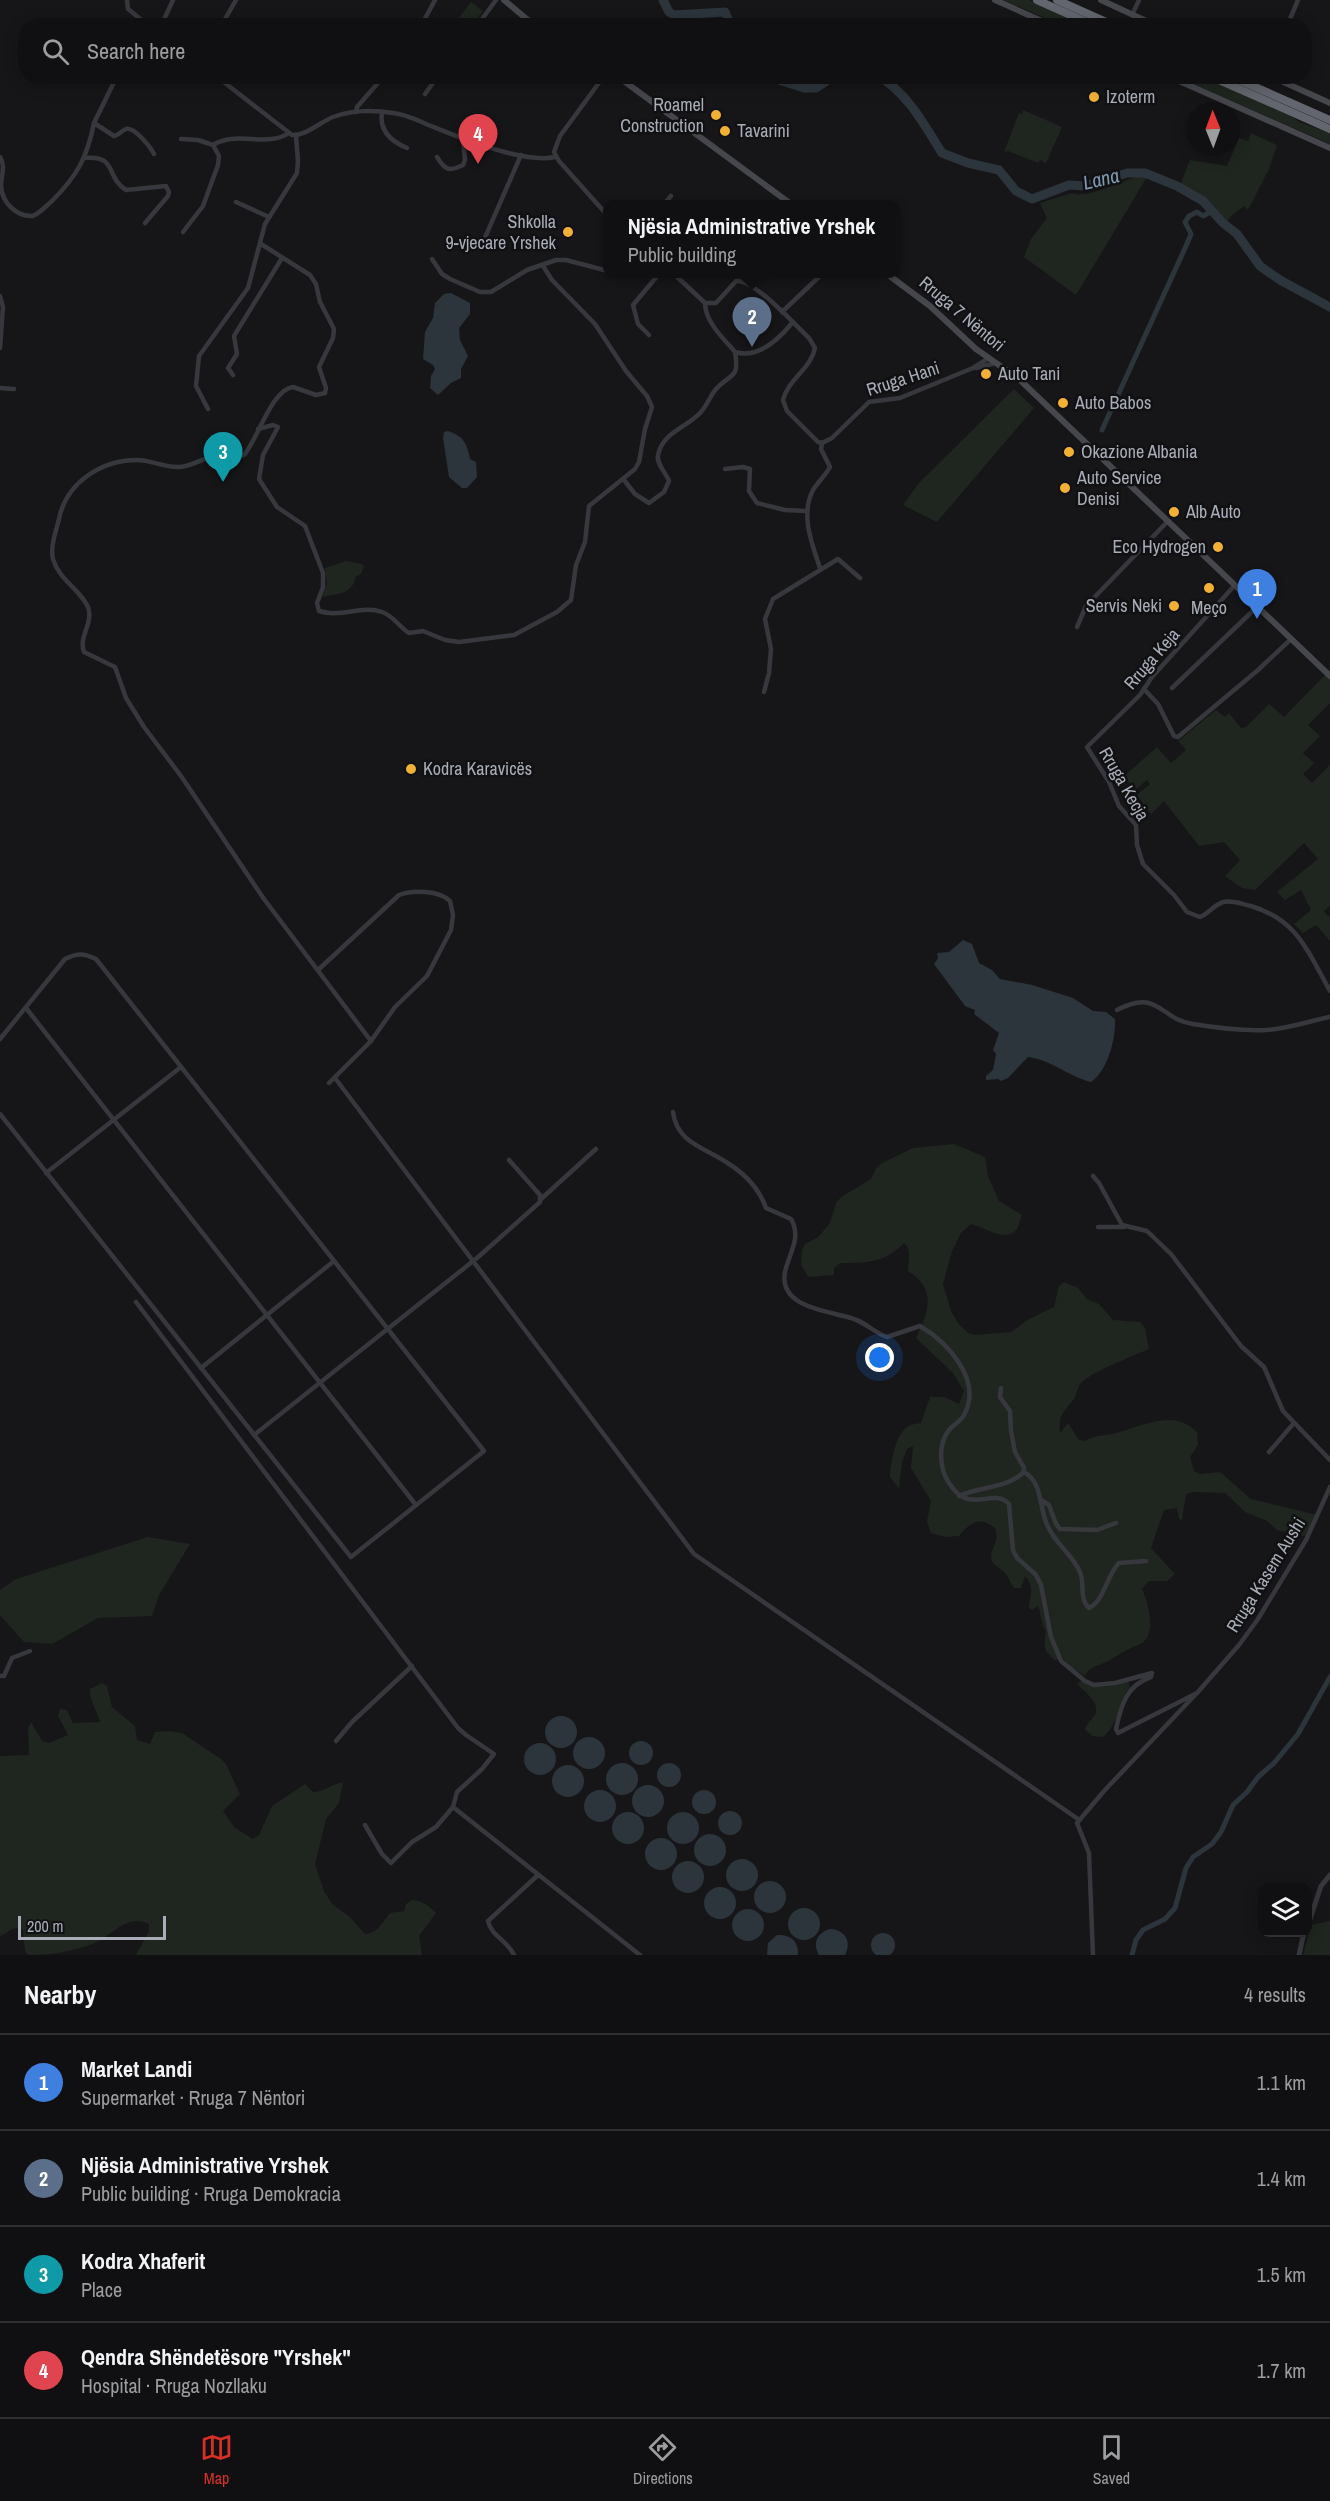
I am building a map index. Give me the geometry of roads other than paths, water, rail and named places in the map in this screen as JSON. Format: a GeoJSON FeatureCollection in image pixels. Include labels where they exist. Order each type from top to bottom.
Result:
{"type":"FeatureCollection","features":[{"type":"Feature","properties":{"kind":"highway"},"geometry":{"type":"LineString","coordinates":[[1037,0],[1077,18]]}},
{"type":"Feature","properties":{"kind":"highway"},"geometry":{"type":"LineString","coordinates":[[1057,0],[1097,18]]}},
{"type":"Feature","properties":{"kind":"highway"},"geometry":{"type":"LineString","coordinates":[[1228,84],[1330,129]]}},
{"type":"Feature","properties":{"kind":"highway"},"geometry":{"type":"LineString","coordinates":[[1248,84],[1330,120]]}},
{"type":"Feature","properties":{"kind":"main road"},"geometry":{"type":"LineString","coordinates":[[504,0],[525,18]]}},
{"type":"Feature","properties":{"kind":"main road"},"geometry":{"type":"LineString","coordinates":[[994,0],[1035,18]]}},
{"type":"Feature","properties":{"kind":"main road"},"geometry":{"type":"LineString","coordinates":[[1101,0],[1139,18]]}},
{"type":"Feature","properties":{"kind":"main road"},"geometry":{"type":"LineString","coordinates":[[628,84],[786,200]]}},
{"type":"Feature","properties":{"kind":"main road"},"geometry":{"type":"LineString","coordinates":[[1186,84],[1330,148]]}},
{"type":"Feature","properties":{"kind":"main road"},"geometry":{"type":"LineString","coordinates":[[1288,84],[1330,103]]}},
{"type":"Feature","properties":{"kind":"main road","name":"Rruga 7 Nëntori"},"geometry":{"type":"LineString","coordinates":[[894,278],[930,306],[989,358],[1019,379],[1330,676]]}},
{"type":"Feature","properties":{"kind":"street"},"geometry":{"type":"LineString","coordinates":[[127,0],[128,9],[139,18]]}},
{"type":"Feature","properties":{"kind":"street"},"geometry":{"type":"LineString","coordinates":[[165,18],[173,0]]}},
{"type":"Feature","properties":{"kind":"street"},"geometry":{"type":"LineString","coordinates":[[226,18],[236,0]]}},
{"type":"Feature","properties":{"kind":"street"},"geometry":{"type":"LineString","coordinates":[[425,18],[435,0]]}},
{"type":"Feature","properties":{"kind":"street"},"geometry":{"type":"LineString","coordinates":[[483,18],[496,0]]}},
{"type":"Feature","properties":{"kind":"street"},"geometry":{"type":"LineString","coordinates":[[1132,15],[1139,0]]}},
{"type":"Feature","properties":{"kind":"street"},"geometry":{"type":"LineString","coordinates":[[1290,18],[1298,0]]}},
{"type":"Feature","properties":{"kind":"street"},"geometry":{"type":"LineString","coordinates":[[0,157],[3,163],[3,194],[14,211],[29,216],[37,214],[63,191],[85,158],[94,123],[113,84]]}},
{"type":"Feature","properties":{"kind":"street"},"geometry":{"type":"LineString","coordinates":[[226,84],[296,136]]}},
{"type":"Feature","properties":{"kind":"street"},"geometry":{"type":"LineString","coordinates":[[356,112],[357,107],[377,84]]}},
{"type":"Feature","properties":{"kind":"street"},"geometry":{"type":"LineString","coordinates":[[425,94],[432,84]]}},
{"type":"Feature","properties":{"kind":"street"},"geometry":{"type":"LineString","coordinates":[[598,84],[560,136],[554,149],[555,156],[603,210]]}},
{"type":"Feature","properties":{"kind":"street"},"geometry":{"type":"LineString","coordinates":[[296,136],[335,116],[356,112],[382,112],[400,114],[462,139],[521,155],[543,158],[555,156]]}},
{"type":"Feature","properties":{"kind":"street"},"geometry":{"type":"LineString","coordinates":[[382,112],[381,122],[384,132],[407,148]]}},
{"type":"Feature","properties":{"kind":"street"},"geometry":{"type":"LineString","coordinates":[[94,123],[114,136],[126,129],[131,130],[150,146],[154,154]]}},
{"type":"Feature","properties":{"kind":"street"},"geometry":{"type":"LineString","coordinates":[[181,139],[213,145],[227,139],[279,138],[289,133]]}},
{"type":"Feature","properties":{"kind":"street"},"geometry":{"type":"LineString","coordinates":[[208,409],[196,386],[199,356],[216,329],[244,296],[269,216],[297,174],[296,136]]}},
{"type":"Feature","properties":{"kind":"street"},"geometry":{"type":"LineString","coordinates":[[437,157],[445,169],[449,170],[463,165],[462,139]]}},
{"type":"Feature","properties":{"kind":"street"},"geometry":{"type":"LineString","coordinates":[[183,232],[203,206],[218,165],[219,156],[213,145]]}},
{"type":"Feature","properties":{"kind":"street"},"geometry":{"type":"LineString","coordinates":[[480,249],[521,155]]}},
{"type":"Feature","properties":{"kind":"street"},"geometry":{"type":"LineString","coordinates":[[85,158],[98,157],[106,161],[118,184],[126,190],[166,186],[168,196],[145,223]]}},
{"type":"Feature","properties":{"kind":"street"},"geometry":{"type":"LineString","coordinates":[[668,200],[671,196]]}},
{"type":"Feature","properties":{"kind":"street"},"geometry":{"type":"LineString","coordinates":[[236,202],[269,216]]}},
{"type":"Feature","properties":{"kind":"street"},"geometry":{"type":"LineString","coordinates":[[261,244],[306,272],[313,279],[320,302],[334,329],[333,338],[320,367],[326,391],[322,395],[316,395],[289,387],[281,393],[249,448],[240,456],[211,458],[180,468],[141,460],[125,461],[112,464],[85,478],[68,494],[61,508],[52,557],[63,578],[88,607],[89,619],[83,640],[84,652],[106,661],[117,670],[126,698],[144,727],[181,776],[264,899],[371,1041]]}},
{"type":"Feature","properties":{"kind":"street"},"geometry":{"type":"LineString","coordinates":[[233,375],[228,368],[237,354],[234,336],[282,258]]}},
{"type":"Feature","properties":{"kind":"street"},"geometry":{"type":"LineString","coordinates":[[432,259],[442,273],[450,279],[480,292],[491,292],[527,270],[560,260],[603,269]]}},
{"type":"Feature","properties":{"kind":"street"},"geometry":{"type":"LineString","coordinates":[[258,429],[273,425],[278,427],[263,455],[259,479],[277,507],[305,526],[323,573],[324,587],[317,603],[319,611],[330,614],[370,610],[383,612],[409,633],[423,631],[445,640],[459,642],[514,635],[571,600],[576,565],[585,542],[589,506],[592,501],[624,480],[639,462],[651,402],[626,371],[595,324],[552,280],[543,266]]}},
{"type":"Feature","properties":{"kind":"street"},"geometry":{"type":"LineString","coordinates":[[649,335],[638,324],[633,305],[655,278]]}},
{"type":"Feature","properties":{"kind":"street"},"geometry":{"type":"LineString","coordinates":[[679,278],[705,303],[716,303],[739,280],[753,286],[809,338],[815,348],[812,360],[787,389],[783,400],[784,405],[811,435],[822,443],[821,449],[830,467],[813,491],[807,511],[811,541],[820,568]]}},
{"type":"Feature","properties":{"kind":"street"},"geometry":{"type":"LineString","coordinates":[[782,312],[817,278]]}},
{"type":"Feature","properties":{"kind":"street"},"geometry":{"type":"LineString","coordinates":[[0,296],[3,307],[0,348]]}},
{"type":"Feature","properties":{"kind":"street"},"geometry":{"type":"LineString","coordinates":[[624,480],[635,494],[649,503],[664,492],[669,481],[658,459],[660,450],[671,432],[691,422],[706,406],[715,390],[733,376],[738,368],[735,352],[711,323],[705,310],[705,303]]}},
{"type":"Feature","properties":{"kind":"street"},"geometry":{"type":"LineString","coordinates":[[735,352],[748,354],[759,351],[792,322]]}},
{"type":"Feature","properties":{"kind":"street","name":"Rruga Hani"},"geometry":{"type":"LineString","coordinates":[[822,443],[832,438],[869,402],[900,398],[973,368],[989,358]]}},
{"type":"Feature","properties":{"kind":"street","name":"Rruga Hani"},"geometry":{"type":"LineString","coordinates":[[973,368],[996,363]]}},
{"type":"Feature","properties":{"kind":"street"},"geometry":{"type":"LineString","coordinates":[[0,388],[14,389]]}},
{"type":"Feature","properties":{"kind":"street"},"geometry":{"type":"LineString","coordinates":[[726,469],[748,468],[749,490],[757,503],[785,510],[807,511]]}},
{"type":"Feature","properties":{"kind":"street"},"geometry":{"type":"LineString","coordinates":[[1077,627],[1086,606],[1168,521]]}},
{"type":"Feature","properties":{"kind":"street"},"geometry":{"type":"LineString","coordinates":[[764,692],[769,673],[771,649],[765,619],[773,599],[838,559],[860,578]]}},
{"type":"Feature","properties":{"kind":"street","name":"Rruga Keja"},"geometry":{"type":"LineString","coordinates":[[1087,747],[1144,689],[1152,676],[1235,585]]}},
{"type":"Feature","properties":{"kind":"street"},"geometry":{"type":"LineString","coordinates":[[1172,688],[1257,606]]}},
{"type":"Feature","properties":{"kind":"street"},"geometry":{"type":"LineString","coordinates":[[1144,689],[1158,704],[1174,736],[1178,736],[1258,670],[1291,639]]}},
{"type":"Feature","properties":{"kind":"street","name":"Rruga Kecja"},"geometry":{"type":"LineString","coordinates":[[1087,747],[1109,782],[1119,806],[1136,825],[1137,844],[1143,864],[1174,895],[1187,912],[1200,917],[1218,904],[1234,902],[1287,923],[1302,940],[1330,991]]}},
{"type":"Feature","properties":{"kind":"street"},"geometry":{"type":"LineString","coordinates":[[318,970],[399,896],[411,892],[428,893],[443,896],[450,901],[453,923],[446,942],[427,976],[395,1007],[371,1041],[329,1083]]}},
{"type":"Feature","properties":{"kind":"street"},"geometry":{"type":"LineString","coordinates":[[0,1040],[65,958],[76,954],[86,954],[96,959],[484,1451],[351,1557],[0,1114]]}},
{"type":"Feature","properties":{"kind":"street"},"geometry":{"type":"LineString","coordinates":[[1117,1010],[1128,1004],[1143,1002],[1161,1008],[1186,1023],[1238,1030],[1275,1029],[1330,1017]]}},
{"type":"Feature","properties":{"kind":"street"},"geometry":{"type":"LineString","coordinates":[[26,1008],[416,1505]]}},
{"type":"Feature","properties":{"kind":"street"},"geometry":{"type":"LineString","coordinates":[[46,1173],[181,1067]]}},
{"type":"Feature","properties":{"kind":"street"},"geometry":{"type":"LineString","coordinates":[[335,1078],[694,1554],[1078,1819]]}},
{"type":"Feature","properties":{"kind":"street"},"geometry":{"type":"LineString","coordinates":[[673,1112],[674,1121],[683,1137],[727,1162],[757,1188],[766,1208],[791,1219],[796,1238],[785,1274],[785,1283],[797,1300],[817,1310],[856,1319],[887,1336],[895,1336],[913,1326],[923,1327],[954,1356],[966,1372],[968,1381],[966,1413],[949,1430],[941,1449],[945,1475],[959,1496],[970,1490],[1001,1485],[1024,1472]]}},
{"type":"Feature","properties":{"kind":"street"},"geometry":{"type":"LineString","coordinates":[[254,1435],[473,1260],[596,1149]]}},
{"type":"Feature","properties":{"kind":"street"},"geometry":{"type":"LineString","coordinates":[[510,1160],[535,1188],[541,1200]]}},
{"type":"Feature","properties":{"kind":"street"},"geometry":{"type":"LineString","coordinates":[[1093,1176],[1099,1182],[1119,1222],[1126,1227]]}},
{"type":"Feature","properties":{"kind":"street"},"geometry":{"type":"LineString","coordinates":[[1098,1227],[1126,1227],[1147,1232],[1171,1254],[1241,1346],[1264,1367],[1283,1411],[1330,1460]]}},
{"type":"Feature","properties":{"kind":"street"},"geometry":{"type":"LineString","coordinates":[[201,1368],[334,1261]]}},
{"type":"Feature","properties":{"kind":"street"},"geometry":{"type":"LineString","coordinates":[[136,1302],[458,1728],[494,1754],[458,1792],[453,1807],[436,1827],[412,1842],[391,1863],[379,1850],[365,1825]]}},
{"type":"Feature","properties":{"kind":"street"},"geometry":{"type":"LineString","coordinates":[[1001,1388],[1000,1397],[1010,1411],[1016,1455],[1024,1472],[1030,1476],[1038,1488],[1045,1520],[1053,1536],[1080,1572],[1083,1599],[1089,1608],[1095,1605],[1110,1574],[1119,1563],[1146,1561]]}},
{"type":"Feature","properties":{"kind":"street"},"geometry":{"type":"LineString","coordinates":[[1269,1452],[1294,1423]]}},
{"type":"Feature","properties":{"kind":"street","name":"Rruga Kasem Aushi"},"geometry":{"type":"LineString","coordinates":[[959,1496],[970,1500],[997,1498],[1009,1504],[1013,1550],[1017,1558],[1036,1575],[1041,1585],[1051,1637],[1061,1661],[1094,1686],[1152,1673],[1151,1677],[1141,1680],[1132,1687],[1125,1698],[1116,1729],[1118,1733],[1197,1693],[1258,1619],[1306,1540],[1330,1487]]}},
{"type":"Feature","properties":{"kind":"street"},"geometry":{"type":"LineString","coordinates":[[1041,1500],[1049,1505],[1060,1529],[1097,1530],[1116,1523]]}},
{"type":"Feature","properties":{"kind":"street"},"geometry":{"type":"LineString","coordinates":[[0,1676],[4,1676],[12,1658],[30,1651]]}},
{"type":"Feature","properties":{"kind":"street"},"geometry":{"type":"LineString","coordinates":[[336,1741],[352,1722],[412,1666]]}},
{"type":"Feature","properties":{"kind":"street"},"geometry":{"type":"LineString","coordinates":[[1093,1955],[1089,1852],[1078,1829],[1078,1819],[1197,1693]]}},
{"type":"Feature","properties":{"kind":"street"},"geometry":{"type":"LineString","coordinates":[[453,1807],[640,1955]]}},
{"type":"Feature","properties":{"kind":"street"},"geometry":{"type":"LineString","coordinates":[[514,1955],[511,1948],[491,1930],[488,1921],[538,1875]]}},
{"type":"Feature","properties":{"kind":"street"},"geometry":{"type":"LineString","coordinates":[[1312,1913],[1321,1886],[1330,1875]]}},
{"type":"Feature","properties":{"kind":"street"},"geometry":{"type":"LineString","coordinates":[[1299,1955],[1303,1937]]}},
{"type":"Feature","properties":{"kind":"waterway","name":"Lana"},"geometry":{"type":"LineString","coordinates":[[663,0],[669,12],[674,15],[725,12],[728,18]]}},
{"type":"Feature","properties":{"kind":"waterway","name":"Lana"},"geometry":{"type":"LineString","coordinates":[[791,84],[804,88],[816,88],[822,84]]}},
{"type":"Feature","properties":{"kind":"waterway","name":"Lana"},"geometry":{"type":"LineString","coordinates":[[889,84],[907,100],[942,153],[968,163],[999,170],[1016,191],[1032,199],[1069,185],[1085,186],[1127,173],[1145,173],[1177,186],[1203,201],[1223,223],[1237,234],[1260,266],[1280,280],[1330,307]]}},
{"type":"Feature","properties":{"kind":"waterway"},"geometry":{"type":"LineString","coordinates":[[1102,430],[1191,234],[1185,222],[1189,216],[1197,212],[1203,216],[1212,211]]}},
{"type":"Feature","properties":{"kind":"waterway"},"geometry":{"type":"LineString","coordinates":[[1132,1955],[1136,1940],[1143,1930],[1165,1919],[1175,1908],[1186,1868],[1193,1857],[1212,1844],[1221,1832],[1233,1805],[1274,1763],[1298,1734],[1330,1677]]}},
{"type":"Feature","properties":{"kind":"place","name":"Izoterm"},"geometry":{"type":"Point","coordinates":[1094,97]}},
{"type":"Feature","properties":{"kind":"place","name":"Roamel Construction"},"geometry":{"type":"Point","coordinates":[716,115]}},
{"type":"Feature","properties":{"kind":"place","name":"Tavarini"},"geometry":{"type":"Point","coordinates":[725,131]}},
{"type":"Feature","properties":{"kind":"place","name":"Qendra Shëndetësore \"Yrshek\""},"geometry":{"type":"Point","coordinates":[478,164]}},
{"type":"Feature","properties":{"kind":"place","name":"Shkolla 9-vjecare Yrshek"},"geometry":{"type":"Point","coordinates":[568,232]}},
{"type":"Feature","properties":{"kind":"place","name":"Njësia Administrative Yrshek"},"geometry":{"type":"Point","coordinates":[752,347]}},
{"type":"Feature","properties":{"kind":"place","name":"Auto Tani"},"geometry":{"type":"Point","coordinates":[986,374]}},
{"type":"Feature","properties":{"kind":"place","name":"Auto Babos"},"geometry":{"type":"Point","coordinates":[1063,403]}},
{"type":"Feature","properties":{"kind":"place","name":"Okazione Albania"},"geometry":{"type":"Point","coordinates":[1069,452]}},
{"type":"Feature","properties":{"kind":"place","name":"Kodra Xhaferit"},"geometry":{"type":"Point","coordinates":[223,482]}},
{"type":"Feature","properties":{"kind":"place","name":"Auto Service Denisi"},"geometry":{"type":"Point","coordinates":[1065,488]}},
{"type":"Feature","properties":{"kind":"place","name":"Alb Auto"},"geometry":{"type":"Point","coordinates":[1174,512]}},
{"type":"Feature","properties":{"kind":"place","name":"Eco Hydrogen"},"geometry":{"type":"Point","coordinates":[1218,547]}},
{"type":"Feature","properties":{"kind":"place","name":"Meço"},"geometry":{"type":"Point","coordinates":[1209,588]}},
{"type":"Feature","properties":{"kind":"place","name":"Servis Neki"},"geometry":{"type":"Point","coordinates":[1174,606]}},
{"type":"Feature","properties":{"kind":"place","name":"Market Landi"},"geometry":{"type":"Point","coordinates":[1257,619]}},
{"type":"Feature","properties":{"kind":"place","name":"Kodra Karavicës"},"geometry":{"type":"Point","coordinates":[411,769]}}]}
